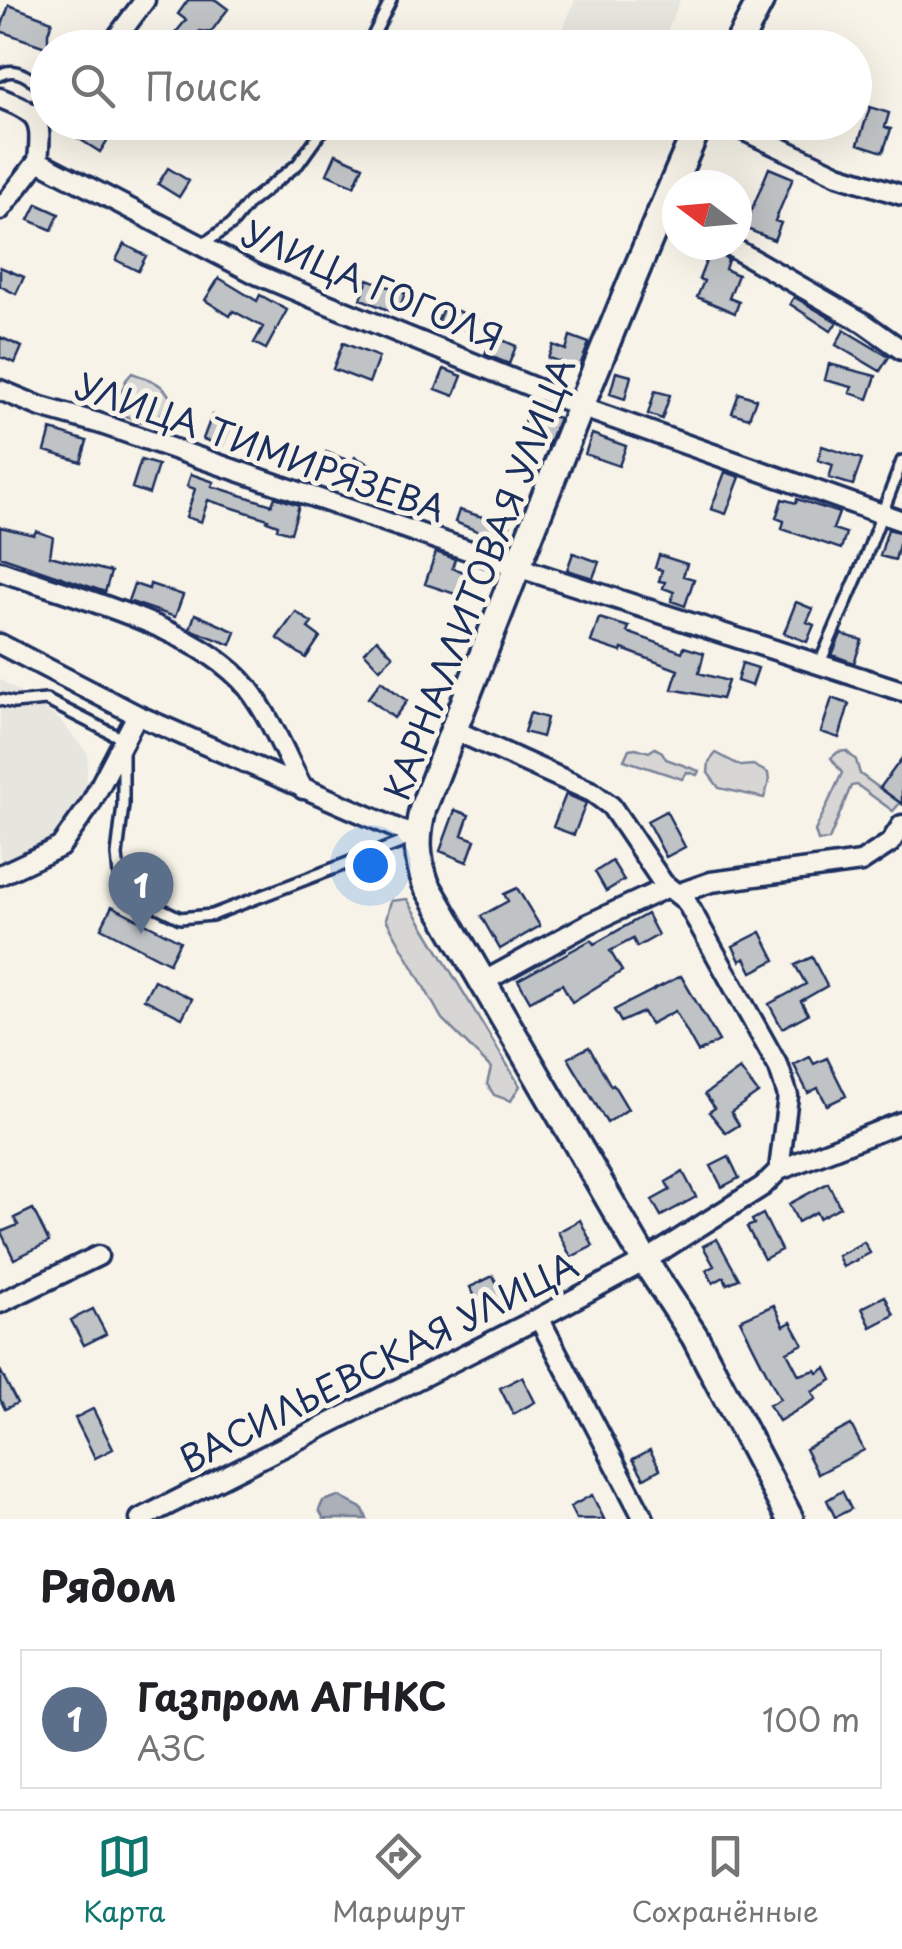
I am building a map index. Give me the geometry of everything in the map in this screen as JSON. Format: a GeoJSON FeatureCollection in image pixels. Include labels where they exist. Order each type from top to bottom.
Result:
{"type":"FeatureCollection","features":[{"type":"Feature","properties":{"kind":"street"},"geometry":{"type":"LineString","coordinates":[[122,30],[145,0]]}},
{"type":"Feature","properties":{"kind":"street"},"geometry":{"type":"LineString","coordinates":[[745,30],[761,0]]}},
{"type":"Feature","properties":{"kind":"street"},"geometry":{"type":"LineString","coordinates":[[0,98],[30,110]]}},
{"type":"Feature","properties":{"kind":"street"},"geometry":{"type":"LineString","coordinates":[[0,210],[38,161],[39,140]]}},
{"type":"Feature","properties":{"kind":"street","name":"КАРНАЛЛИТОВАЯ УЛИЦА"},"geometry":{"type":"LineString","coordinates":[[684,170],[694,140]]}},
{"type":"Feature","properties":{"kind":"street"},"geometry":{"type":"LineString","coordinates":[[763,140],[838,176],[902,195]]}},
{"type":"Feature","properties":{"kind":"street","name":"УЛИЦА ГОГОЛЯ"},"geometry":{"type":"LineString","coordinates":[[38,161],[274,281],[582,407],[902,522]]}},
{"type":"Feature","properties":{"kind":"street","name":"КАРНАЛЛИТОВАЯ УЛИЦА"},"geometry":{"type":"LineString","coordinates":[[662,231],[582,407],[454,730],[416,837],[418,863],[482,983],[694,1338],[790,1519]]}},
{"type":"Feature","properties":{"kind":"street"},"geometry":{"type":"LineString","coordinates":[[752,259],[864,323],[902,350]]}},
{"type":"Feature","properties":{"kind":"street","name":"УЛИЦА ТИМИРЯЗЕВА"},"geometry":{"type":"LineString","coordinates":[[0,390],[517,567],[902,690]]}},
{"type":"Feature","properties":{"kind":"street"},"geometry":{"type":"LineString","coordinates":[[0,572],[170,633],[225,665],[263,710],[303,789]]}},
{"type":"Feature","properties":{"kind":"street"},"geometry":{"type":"LineString","coordinates":[[0,644],[137,715],[416,837]]}},
{"type":"Feature","properties":{"kind":"street"},"geometry":{"type":"LineString","coordinates":[[0,875],[60,848],[90,804],[137,715]]}},
{"type":"Feature","properties":{"kind":"street"},"geometry":{"type":"LineString","coordinates":[[454,730],[592,792],[611,806],[673,891],[686,901],[779,1068],[788,1096],[779,1170]]}},
{"type":"Feature","properties":{"kind":"street"},"geometry":{"type":"LineString","coordinates":[[482,983],[588,924],[673,891],[711,882],[861,862],[890,842],[902,825]]}},
{"type":"Feature","properties":{"kind":"street","name":"ВАСИЛЬЕВСКАЯ УЛИЦА"},"geometry":{"type":"LineString","coordinates":[[140,1519],[645,1260],[763,1186],[779,1170],[902,1122]]}},
{"type":"Feature","properties":{"kind":"street"},"geometry":{"type":"LineString","coordinates":[[0,1303],[98,1256]]}},
{"type":"Feature","properties":{"kind":"street"},"geometry":{"type":"LineString","coordinates":[[538,1318],[644,1519]]}},
{"type":"Feature","properties":{"kind":"lane"},"geometry":{"type":"LineString","coordinates":[[377,30],[391,0]]}},
{"type":"Feature","properties":{"kind":"lane"},"geometry":{"type":"LineString","coordinates":[[0,74],[14,71],[30,78]]}},
{"type":"Feature","properties":{"kind":"lane"},"geometry":{"type":"LineString","coordinates":[[202,246],[298,164],[315,140]]}},
{"type":"Feature","properties":{"kind":"lane"},"geometry":{"type":"LineString","coordinates":[[819,664],[864,562],[902,460]]}},
{"type":"Feature","properties":{"kind":"lane"},"geometry":{"type":"LineString","coordinates":[[0,700],[46,700],[124,740],[119,875],[129,893],[180,918],[212,915],[416,837]]}},
{"type":"Feature","properties":{"kind":"shaded area"},"geometry":{"type":"Polygon","coordinates":[[[575,0],[680,0],[668,30],[563,30],[575,0]]]}},
{"type":"Feature","properties":{"kind":"shaded area"},"geometry":{"type":"Polygon","coordinates":[[[132,373],[160,386],[171,400],[153,426],[120,414],[117,405],[132,373]]]}},
{"type":"Feature","properties":{"kind":"shaded area"},"geometry":{"type":"Polygon","coordinates":[[[0,679],[60,720],[88,754],[86,791],[60,834],[25,855],[0,862],[0,679]]]}},
{"type":"Feature","properties":{"kind":"shaded area"},"geometry":{"type":"Polygon","coordinates":[[[655,748],[666,759],[699,771],[697,775],[687,772],[682,779],[624,760],[629,749],[649,752],[655,748]]]}},
{"type":"Feature","properties":{"kind":"shaded area"},"geometry":{"type":"Polygon","coordinates":[[[846,751],[856,760],[860,774],[900,803],[893,811],[857,785],[851,786],[829,840],[818,841],[815,831],[842,773],[831,758],[846,751]]]}},
{"type":"Feature","properties":{"kind":"shaded area"},"geometry":{"type":"Polygon","coordinates":[[[716,753],[741,766],[753,765],[768,773],[764,798],[719,788],[708,773],[709,762],[716,753]]]}},
{"type":"Feature","properties":{"kind":"shaded area"},"geometry":{"type":"Polygon","coordinates":[[[407,899],[520,1086],[511,1101],[494,1095],[487,1084],[491,1068],[442,1019],[386,919],[391,901],[407,899]]]}},
{"type":"Feature","properties":{"kind":"shaded area"},"geometry":{"type":"Polygon","coordinates":[[[338,1496],[363,1509],[367,1519],[324,1519],[319,1510],[323,1501],[338,1496]]]}},
{"type":"Feature","properties":{"kind":"building"},"geometry":{"type":"Polygon","coordinates":[[[188,0],[216,0],[228,9],[212,30],[178,30],[186,20],[178,14],[188,0]]]}},
{"type":"Feature","properties":{"kind":"building"},"geometry":{"type":"Polygon","coordinates":[[[9,5],[52,21],[49,30],[30,30],[30,42],[0,31],[9,5]]]}},
{"type":"Feature","properties":{"kind":"building"},"geometry":{"type":"Polygon","coordinates":[[[872,108],[889,113],[885,127],[891,129],[883,152],[858,144],[859,140],[872,140],[872,108]]]}},
{"type":"Feature","properties":{"kind":"building"},"geometry":{"type":"Polygon","coordinates":[[[81,140],[108,140],[100,152],[81,140]]]}},
{"type":"Feature","properties":{"kind":"building"},"geometry":{"type":"Polygon","coordinates":[[[336,154],[363,166],[354,186],[327,174],[336,154]]]}},
{"type":"Feature","properties":{"kind":"building"},"geometry":{"type":"Polygon","coordinates":[[[168,168],[189,181],[179,197],[158,184],[168,168]]]}},
{"type":"Feature","properties":{"kind":"building"},"geometry":{"type":"Polygon","coordinates":[[[769,168],[793,178],[775,221],[781,223],[774,240],[752,231],[752,209],[769,168]]]}},
{"type":"Feature","properties":{"kind":"building"},"geometry":{"type":"Polygon","coordinates":[[[37,204],[59,214],[52,230],[29,220],[37,204]]]}},
{"type":"Feature","properties":{"kind":"building"},"geometry":{"type":"Polygon","coordinates":[[[124,244],[146,256],[138,271],[116,260],[124,244]]]}},
{"type":"Feature","properties":{"kind":"building"},"geometry":{"type":"Polygon","coordinates":[[[706,260],[728,260],[725,269],[738,275],[729,298],[739,302],[735,313],[697,297],[704,281],[699,279],[706,260]]]}},
{"type":"Feature","properties":{"kind":"building"},"geometry":{"type":"Polygon","coordinates":[[[0,267],[24,277],[16,294],[0,286],[0,267]]]}},
{"type":"Feature","properties":{"kind":"building"},"geometry":{"type":"Polygon","coordinates":[[[219,278],[257,301],[260,295],[287,310],[266,349],[254,343],[263,327],[233,311],[230,316],[205,300],[219,278]]]}},
{"type":"Feature","properties":{"kind":"building"},"geometry":{"type":"Polygon","coordinates":[[[368,279],[405,293],[398,314],[361,299],[368,279]]]}},
{"type":"Feature","properties":{"kind":"building"},"geometry":{"type":"Polygon","coordinates":[[[794,297],[837,322],[831,331],[790,304],[794,297]]]}},
{"type":"Feature","properties":{"kind":"building"},"geometry":{"type":"Polygon","coordinates":[[[444,306],[478,319],[473,333],[438,320],[444,306]]]}},
{"type":"Feature","properties":{"kind":"building"},"geometry":{"type":"Polygon","coordinates":[[[844,330],[889,357],[880,371],[836,345],[844,330]]]}},
{"type":"Feature","properties":{"kind":"building"},"geometry":{"type":"Polygon","coordinates":[[[493,336],[516,346],[509,364],[485,354],[493,336]]]}},
{"type":"Feature","properties":{"kind":"building"},"geometry":{"type":"Polygon","coordinates":[[[570,336],[589,343],[579,368],[548,358],[553,345],[566,350],[570,336]]]}},
{"type":"Feature","properties":{"kind":"building"},"geometry":{"type":"Polygon","coordinates":[[[0,337],[22,347],[15,363],[0,357],[0,337]]]}},
{"type":"Feature","properties":{"kind":"building"},"geometry":{"type":"Polygon","coordinates":[[[343,343],[379,357],[369,383],[333,369],[343,343]]]}},
{"type":"Feature","properties":{"kind":"building"},"geometry":{"type":"Polygon","coordinates":[[[829,364],[876,376],[868,399],[850,393],[852,387],[825,380],[829,364]]]}},
{"type":"Feature","properties":{"kind":"building"},"geometry":{"type":"Polygon","coordinates":[[[444,369],[462,376],[454,396],[436,389],[444,369]]]}},
{"type":"Feature","properties":{"kind":"building"},"geometry":{"type":"Polygon","coordinates":[[[616,372],[631,376],[625,399],[610,394],[616,372]]]}},
{"type":"Feature","properties":{"kind":"building"},"geometry":{"type":"Polygon","coordinates":[[[655,391],[670,395],[662,419],[648,414],[655,391]]]}},
{"type":"Feature","properties":{"kind":"building"},"geometry":{"type":"Polygon","coordinates":[[[739,393],[756,399],[749,418],[732,413],[739,393]]]}},
{"type":"Feature","properties":{"kind":"building"},"geometry":{"type":"Polygon","coordinates":[[[528,411],[559,418],[547,447],[529,441],[533,432],[522,428],[528,411]]]}},
{"type":"Feature","properties":{"kind":"building"},"geometry":{"type":"Polygon","coordinates":[[[212,415],[232,423],[222,446],[203,439],[212,415]]]}},
{"type":"Feature","properties":{"kind":"building"},"geometry":{"type":"Polygon","coordinates":[[[51,430],[87,441],[81,462],[45,451],[51,430]]]}},
{"type":"Feature","properties":{"kind":"building"},"geometry":{"type":"Polygon","coordinates":[[[592,434],[626,446],[619,466],[585,454],[592,434]]]}},
{"type":"Feature","properties":{"kind":"building"},"geometry":{"type":"Polygon","coordinates":[[[822,446],[862,459],[853,485],[829,478],[833,465],[818,460],[822,446]]]}},
{"type":"Feature","properties":{"kind":"building"},"geometry":{"type":"Polygon","coordinates":[[[326,452],[352,462],[355,457],[378,468],[369,486],[322,463],[326,452]]]}},
{"type":"Feature","properties":{"kind":"building"},"geometry":{"type":"Polygon","coordinates":[[[141,460],[158,465],[149,494],[132,488],[141,460]]]}},
{"type":"Feature","properties":{"kind":"building"},"geometry":{"type":"Polygon","coordinates":[[[725,472],[740,477],[726,514],[711,509],[725,472]]]}},
{"type":"Feature","properties":{"kind":"building"},"geometry":{"type":"Polygon","coordinates":[[[191,474],[214,482],[212,486],[272,505],[275,497],[299,505],[291,533],[277,529],[278,525],[268,519],[208,500],[201,522],[186,517],[195,489],[187,486],[191,474]]]}},
{"type":"Feature","properties":{"kind":"building"},"geometry":{"type":"Polygon","coordinates":[[[782,499],[796,503],[797,499],[839,513],[833,529],[846,533],[841,549],[782,529],[784,521],[776,518],[782,499]]]}},
{"type":"Feature","properties":{"kind":"building"},"geometry":{"type":"Polygon","coordinates":[[[459,510],[510,525],[505,537],[493,532],[492,537],[455,522],[459,510]]]}},
{"type":"Feature","properties":{"kind":"building"},"geometry":{"type":"Polygon","coordinates":[[[0,527],[53,537],[50,556],[111,572],[105,592],[0,556],[0,527]]]}},
{"type":"Feature","properties":{"kind":"building"},"geometry":{"type":"Polygon","coordinates":[[[888,529],[902,533],[895,560],[880,556],[888,529]]]}},
{"type":"Feature","properties":{"kind":"building"},"geometry":{"type":"Polygon","coordinates":[[[436,552],[455,559],[452,568],[471,574],[464,597],[425,584],[436,552]]]}},
{"type":"Feature","properties":{"kind":"building"},"geometry":{"type":"Polygon","coordinates":[[[573,553],[599,562],[593,578],[567,570],[573,553]]]}},
{"type":"Feature","properties":{"kind":"building"},"geometry":{"type":"Polygon","coordinates":[[[659,555],[687,564],[683,576],[694,579],[685,606],[671,601],[674,592],[663,588],[665,582],[659,581],[662,570],[655,568],[659,555]]]}},
{"type":"Feature","properties":{"kind":"building"},"geometry":{"type":"Polygon","coordinates":[[[134,584],[149,589],[150,584],[183,595],[175,617],[128,601],[134,584]]]}},
{"type":"Feature","properties":{"kind":"building"},"geometry":{"type":"Polygon","coordinates":[[[796,602],[813,609],[807,622],[814,625],[807,642],[784,633],[796,602]]]}},
{"type":"Feature","properties":{"kind":"building"},"geometry":{"type":"Polygon","coordinates":[[[296,612],[312,623],[308,628],[320,637],[306,658],[277,638],[296,612]]]}},
{"type":"Feature","properties":{"kind":"building"},"geometry":{"type":"Polygon","coordinates":[[[195,614],[236,632],[231,645],[190,629],[195,614]]]}},
{"type":"Feature","properties":{"kind":"building"},"geometry":{"type":"Polygon","coordinates":[[[599,618],[629,627],[627,632],[682,652],[684,647],[704,653],[699,673],[728,681],[722,699],[672,689],[678,670],[591,642],[599,618]]]}},
{"type":"Feature","properties":{"kind":"building"},"geometry":{"type":"Polygon","coordinates":[[[841,634],[862,640],[854,663],[832,655],[841,634]]]}},
{"type":"Feature","properties":{"kind":"building"},"geometry":{"type":"Polygon","coordinates":[[[377,639],[393,656],[380,669],[364,652],[377,639]]]}},
{"type":"Feature","properties":{"kind":"building"},"geometry":{"type":"Polygon","coordinates":[[[742,663],[758,668],[752,686],[737,681],[742,663]]]}},
{"type":"Feature","properties":{"kind":"building"},"geometry":{"type":"Polygon","coordinates":[[[381,681],[407,701],[394,718],[368,698],[381,681]]]}},
{"type":"Feature","properties":{"kind":"building"},"geometry":{"type":"Polygon","coordinates":[[[832,698],[849,704],[839,738],[821,732],[832,698]]]}},
{"type":"Feature","properties":{"kind":"building"},"geometry":{"type":"Polygon","coordinates":[[[530,713],[547,718],[542,737],[524,732],[530,713]]]}},
{"type":"Feature","properties":{"kind":"building"},"geometry":{"type":"Polygon","coordinates":[[[902,758],[902,804],[880,788],[902,758]]]}},
{"type":"Feature","properties":{"kind":"building"},"geometry":{"type":"Polygon","coordinates":[[[566,794],[586,803],[574,835],[553,827],[566,794]]]}},
{"type":"Feature","properties":{"kind":"building"},"geometry":{"type":"Polygon","coordinates":[[[455,810],[469,815],[462,835],[475,840],[467,862],[440,851],[455,810]]]}},
{"type":"Feature","properties":{"kind":"building"},"geometry":{"type":"Polygon","coordinates":[[[666,811],[685,847],[666,857],[647,821],[666,811]]]}},
{"type":"Feature","properties":{"kind":"building"},"geometry":{"type":"Polygon","coordinates":[[[612,861],[624,880],[606,891],[595,872],[612,861]]]}},
{"type":"Feature","properties":{"kind":"building"},"geometry":{"type":"Polygon","coordinates":[[[517,888],[540,926],[500,949],[481,916],[508,901],[504,894],[517,888]]]}},
{"type":"Feature","properties":{"kind":"building"},"geometry":{"type":"Polygon","coordinates":[[[112,906],[180,941],[169,963],[101,928],[112,906]]]}},
{"type":"Feature","properties":{"kind":"building"},"geometry":{"type":"Polygon","coordinates":[[[647,914],[658,935],[637,947],[633,939],[610,951],[622,971],[572,1002],[562,984],[530,1001],[518,980],[647,914]]]}},
{"type":"Feature","properties":{"kind":"building"},"geometry":{"type":"Polygon","coordinates":[[[761,932],[775,960],[752,972],[745,958],[740,961],[733,946],[761,932]]]}},
{"type":"Feature","properties":{"kind":"building"},"geometry":{"type":"Polygon","coordinates":[[[812,957],[827,986],[801,1001],[808,1014],[782,1028],[769,1004],[806,984],[795,965],[812,957]]]}},
{"type":"Feature","properties":{"kind":"building"},"geometry":{"type":"Polygon","coordinates":[[[681,976],[719,1041],[698,1052],[675,1011],[650,1024],[643,1012],[621,1022],[614,1010],[681,976]]]}},
{"type":"Feature","properties":{"kind":"building"},"geometry":{"type":"Polygon","coordinates":[[[154,980],[192,999],[182,1018],[144,999],[154,980]]]}},
{"type":"Feature","properties":{"kind":"building"},"geometry":{"type":"Polygon","coordinates":[[[589,1047],[628,1109],[607,1123],[568,1058],[589,1047]]]}},
{"type":"Feature","properties":{"kind":"building"},"geometry":{"type":"Polygon","coordinates":[[[810,1057],[814,1064],[827,1058],[846,1096],[827,1105],[818,1088],[808,1093],[794,1065],[810,1057]]]}},
{"type":"Feature","properties":{"kind":"building"},"geometry":{"type":"Polygon","coordinates":[[[740,1069],[758,1093],[731,1112],[739,1125],[726,1133],[709,1112],[715,1108],[705,1094],[740,1069]]]}},
{"type":"Feature","properties":{"kind":"building"},"geometry":{"type":"Polygon","coordinates":[[[729,1157],[739,1178],[722,1187],[711,1166],[729,1157]]]}},
{"type":"Feature","properties":{"kind":"building"},"geometry":{"type":"Polygon","coordinates":[[[683,1172],[696,1197],[661,1216],[652,1200],[670,1190],[666,1182],[683,1172]]]}},
{"type":"Feature","properties":{"kind":"building"},"geometry":{"type":"Polygon","coordinates":[[[828,1183],[840,1207],[819,1218],[816,1212],[798,1222],[789,1204],[828,1183]]]}},
{"type":"Feature","properties":{"kind":"building"},"geometry":{"type":"Polygon","coordinates":[[[33,1209],[49,1242],[14,1259],[1,1232],[18,1225],[14,1218],[33,1209]]]}},
{"type":"Feature","properties":{"kind":"building"},"geometry":{"type":"Polygon","coordinates":[[[763,1214],[781,1250],[764,1259],[747,1227],[763,1214]]]}},
{"type":"Feature","properties":{"kind":"building"},"geometry":{"type":"Polygon","coordinates":[[[580,1220],[593,1246],[571,1257],[558,1232],[580,1220]]]}},
{"type":"Feature","properties":{"kind":"building"},"geometry":{"type":"Polygon","coordinates":[[[717,1239],[739,1279],[727,1284],[724,1277],[713,1283],[706,1270],[714,1266],[703,1246],[717,1239]]]}},
{"type":"Feature","properties":{"kind":"building"},"geometry":{"type":"Polygon","coordinates":[[[864,1242],[870,1253],[843,1267],[838,1256],[864,1242]]]}},
{"type":"Feature","properties":{"kind":"building"},"geometry":{"type":"Polygon","coordinates":[[[493,1276],[506,1301],[483,1312],[470,1287],[493,1276]]]}},
{"type":"Feature","properties":{"kind":"building"},"geometry":{"type":"Polygon","coordinates":[[[885,1296],[894,1315],[871,1327],[862,1308],[885,1296]]]}},
{"type":"Feature","properties":{"kind":"building"},"geometry":{"type":"Polygon","coordinates":[[[774,1305],[784,1326],[791,1322],[803,1344],[787,1352],[799,1375],[826,1368],[832,1380],[812,1392],[816,1399],[779,1421],[769,1405],[780,1399],[740,1320],[774,1305]]]}},
{"type":"Feature","properties":{"kind":"building"},"geometry":{"type":"Polygon","coordinates":[[[93,1309],[106,1334],[84,1345],[71,1320],[93,1309]]]}},
{"type":"Feature","properties":{"kind":"building"},"geometry":{"type":"Polygon","coordinates":[[[0,1370],[17,1403],[5,1409],[0,1399],[0,1370]]]}},
{"type":"Feature","properties":{"kind":"building"},"geometry":{"type":"Polygon","coordinates":[[[522,1377],[535,1402],[513,1414],[500,1388],[522,1377]]]}},
{"type":"Feature","properties":{"kind":"building"},"geometry":{"type":"Polygon","coordinates":[[[93,1409],[113,1449],[95,1458],[75,1418],[93,1409]]]}},
{"type":"Feature","properties":{"kind":"building"},"geometry":{"type":"Polygon","coordinates":[[[851,1425],[864,1450],[818,1474],[805,1449],[851,1425]]]}},
{"type":"Feature","properties":{"kind":"building"},"geometry":{"type":"Polygon","coordinates":[[[650,1450],[660,1469],[644,1478],[633,1459],[650,1450]]]}},
{"type":"Feature","properties":{"kind":"building"},"geometry":{"type":"Polygon","coordinates":[[[842,1491],[851,1509],[835,1517],[827,1500],[842,1491]]]}},
{"type":"Feature","properties":{"kind":"building"},"geometry":{"type":"Polygon","coordinates":[[[592,1495],[604,1519],[576,1519],[570,1507],[592,1495]]]}},
{"type":"Feature","properties":{"kind":"place","name":"Газпром АГНКС"},"geometry":{"type":"Point","coordinates":[141,934]}}]}
